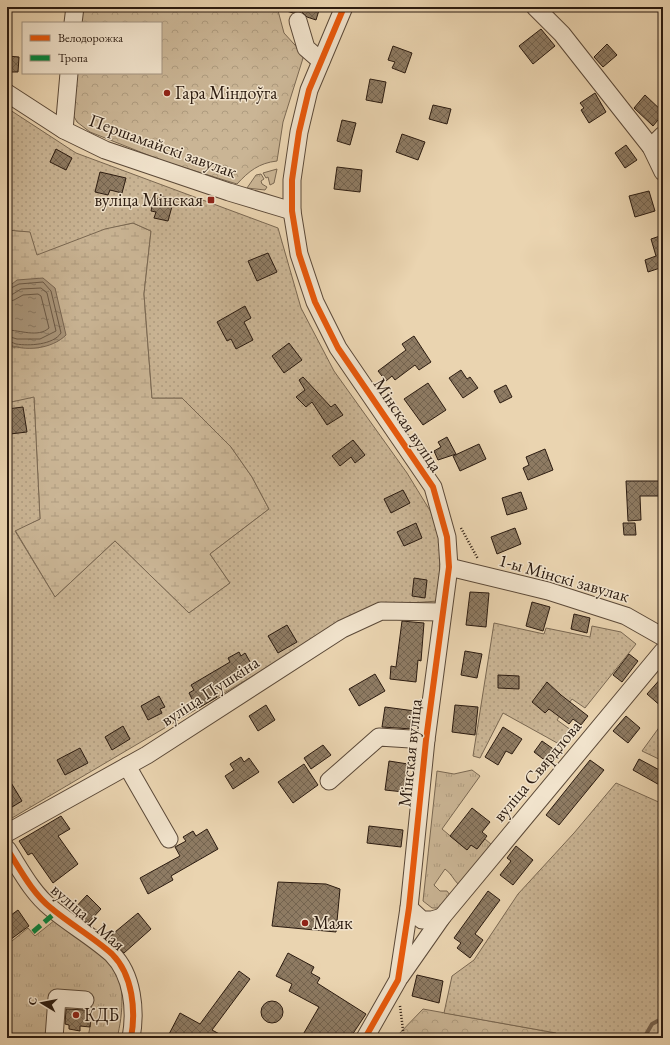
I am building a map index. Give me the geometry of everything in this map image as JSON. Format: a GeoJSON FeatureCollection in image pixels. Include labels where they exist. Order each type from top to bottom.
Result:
{"type":"FeatureCollection","features":[{"type":"Feature","properties":{"kind":"street"},"geometry":{"type":"LineString","coordinates":[[73,22],[75,7]]}},
{"type":"Feature","properties":{"kind":"street","name":"Мінская вуліца"},"geometry":{"type":"LineString","coordinates":[[344,7],[309,90],[299,132],[292,180],[292,211],[299,254],[315,302],[338,348],[433,487],[447,537],[449,567],[426,740],[409,908],[398,980],[365,1038]]}},
{"type":"Feature","properties":{"kind":"street"},"geometry":{"type":"LineString","coordinates":[[535,7],[562,34],[651,147],[663,172]]}},
{"type":"Feature","properties":{"kind":"street"},"geometry":{"type":"LineString","coordinates":[[298,21],[306,48],[321,61]]}},
{"type":"Feature","properties":{"kind":"street"},"geometry":{"type":"LineString","coordinates":[[64,130],[69,74]]}},
{"type":"Feature","properties":{"kind":"street","name":"Першамайскі завулак"},"geometry":{"type":"LineString","coordinates":[[7,93],[64,130],[105,150],[229,192],[292,211]]}},
{"type":"Feature","properties":{"kind":"street"},"geometry":{"type":"LineString","coordinates":[[651,147],[663,135]]}},
{"type":"Feature","properties":{"kind":"street","name":"1-ы Мінскі завулак"},"geometry":{"type":"LineString","coordinates":[[449,567],[548,591],[626,616],[663,637]]}},
{"type":"Feature","properties":{"kind":"street","name":"вуліца Пушкіна"},"geometry":{"type":"LineString","coordinates":[[7,833],[127,766],[342,629],[381,611],[442,612]]}},
{"type":"Feature","properties":{"kind":"street","name":"вуліца Свярдлова"},"geometry":{"type":"LineString","coordinates":[[398,980],[442,917],[663,651]]}},
{"type":"Feature","properties":{"kind":"street"},"geometry":{"type":"LineString","coordinates":[[330,781],[379,737],[426,740]]}},
{"type":"Feature","properties":{"kind":"street"},"geometry":{"type":"LineString","coordinates":[[127,766],[169,838]]}},
{"type":"Feature","properties":{"kind":"street","name":"вуліца 1 Мая"},"geometry":{"type":"LineString","coordinates":[[7,849],[42,900],[112,955],[123,968],[131,988],[133,1019],[131,1038]]}},
{"type":"Feature","properties":{"kind":"street"},"geometry":{"type":"LineString","coordinates":[[409,908],[422,920],[432,920],[442,917]]}},
{"type":"Feature","properties":{"kind":"street"},"geometry":{"type":"LineString","coordinates":[[54,1038],[57,998],[84,1000]]}},
{"type":"Feature","properties":{"kind":"path"},"geometry":{"type":"LineString","coordinates":[[460,524],[480,561]]}},
{"type":"Feature","properties":{"kind":"path"},"geometry":{"type":"LineString","coordinates":[[400,1006],[404,1038]]}},
{"type":"Feature","properties":{"kind":"green space","name":"Гара Міндоўга"},"geometry":{"type":"Polygon","coordinates":[[[83,7],[277,7],[284,33],[304,55],[283,122],[277,161],[255,168],[237,184],[163,161],[90,132],[77,122],[72,113],[75,74],[162,74],[162,22],[81,22],[83,7]]]}},
{"type":"Feature","properties":{"kind":"green space"},"geometry":{"type":"Polygon","coordinates":[[[7,108],[76,153],[278,228],[301,308],[334,371],[407,473],[434,517],[441,548],[438,601],[382,605],[341,624],[7,821],[7,403],[34,397],[40,519],[15,531],[55,597],[115,541],[189,613],[230,583],[210,554],[269,509],[252,477],[231,447],[182,398],[152,398],[144,294],[151,231],[133,223],[105,229],[37,255],[30,232],[7,230],[7,108]]]}},
{"type":"Feature","properties":{"kind":"green space"},"geometry":{"type":"Polygon","coordinates":[[[277,169],[274,183],[270,185],[268,177],[266,178],[263,173],[277,169]]]}},
{"type":"Feature","properties":{"kind":"green space"},"geometry":{"type":"Polygon","coordinates":[[[261,174],[264,179],[261,181],[262,184],[267,187],[265,190],[247,188],[256,175],[261,174]]]}},
{"type":"Feature","properties":{"kind":"green space"},"geometry":{"type":"Polygon","coordinates":[[[133,223],[151,231],[144,294],[152,398],[182,398],[231,447],[252,477],[269,509],[210,554],[230,583],[189,613],[115,541],[55,597],[15,530],[40,519],[34,398],[7,403],[7,344],[15,348],[7,288],[7,230],[39,232],[70,231],[133,223]]]}},
{"type":"Feature","properties":{"kind":"green space"},"geometry":{"type":"Polygon","coordinates":[[[494,623],[544,634],[546,628],[590,637],[592,626],[621,632],[636,644],[585,708],[572,699],[557,720],[571,730],[559,744],[503,713],[480,758],[473,756],[494,623]]]}},
{"type":"Feature","properties":{"kind":"green space"},"geometry":{"type":"Polygon","coordinates":[[[663,722],[663,761],[642,751],[663,722]]]}},
{"type":"Feature","properties":{"kind":"green space"},"geometry":{"type":"Polygon","coordinates":[[[472,770],[480,776],[442,829],[467,850],[471,845],[477,849],[485,839],[492,845],[458,884],[445,869],[434,885],[440,891],[447,891],[450,895],[438,908],[432,908],[423,901],[437,771],[454,774],[472,770]]]}},
{"type":"Feature","properties":{"kind":"green space"},"geometry":{"type":"Polygon","coordinates":[[[616,783],[663,804],[663,1038],[560,1038],[556,1033],[444,1013],[452,976],[474,960],[518,894],[574,833],[616,783]]]}},
{"type":"Feature","properties":{"kind":"green space"},"geometry":{"type":"Polygon","coordinates":[[[55,920],[96,948],[108,958],[114,966],[121,985],[122,996],[121,1018],[117,1038],[59,1038],[59,1033],[88,1037],[90,1027],[89,1006],[54,993],[49,1038],[7,1038],[7,945],[28,928],[35,936],[55,920]]]}},
{"type":"Feature","properties":{"kind":"green space"},"geometry":{"type":"Polygon","coordinates":[[[423,1009],[556,1033],[560,1038],[395,1038],[423,1009]]]}},
{"type":"Feature","properties":{"kind":"water"},"geometry":{"type":"Polygon","coordinates":[[[43,278],[55,288],[66,335],[60,340],[38,348],[22,348],[7,344],[7,288],[17,280],[43,278]]]}},
{"type":"Feature","properties":{"kind":"building"},"geometry":{"type":"Polygon","coordinates":[[[283,7],[320,7],[316,20],[307,17],[301,11],[293,13],[283,10],[283,7]]]}},
{"type":"Feature","properties":{"kind":"building"},"geometry":{"type":"Polygon","coordinates":[[[541,29],[555,46],[533,64],[519,46],[541,29]]]}},
{"type":"Feature","properties":{"kind":"building"},"geometry":{"type":"Polygon","coordinates":[[[607,44],[617,55],[603,67],[594,57],[607,44]]]}},
{"type":"Feature","properties":{"kind":"building"},"geometry":{"type":"Polygon","coordinates":[[[393,46],[412,53],[405,73],[392,68],[395,62],[388,60],[393,46]]]}},
{"type":"Feature","properties":{"kind":"building"},"geometry":{"type":"Polygon","coordinates":[[[7,56],[19,57],[18,72],[7,72],[7,56]]]}},
{"type":"Feature","properties":{"kind":"building"},"geometry":{"type":"Polygon","coordinates":[[[370,79],[386,82],[382,103],[366,100],[370,79]]]}},
{"type":"Feature","properties":{"kind":"building"},"geometry":{"type":"Polygon","coordinates":[[[595,93],[606,112],[589,123],[581,110],[584,108],[580,103],[595,93]]]}},
{"type":"Feature","properties":{"kind":"building"},"geometry":{"type":"Polygon","coordinates":[[[645,95],[663,112],[653,126],[634,108],[645,95]]]}},
{"type":"Feature","properties":{"kind":"building"},"geometry":{"type":"Polygon","coordinates":[[[433,105],[451,109],[447,124],[429,119],[433,105]]]}},
{"type":"Feature","properties":{"kind":"building"},"geometry":{"type":"Polygon","coordinates":[[[342,120],[356,123],[350,145],[337,141],[342,120]]]}},
{"type":"Feature","properties":{"kind":"building"},"geometry":{"type":"Polygon","coordinates":[[[402,134],[425,142],[418,160],[396,152],[402,134]]]}},
{"type":"Feature","properties":{"kind":"building"},"geometry":{"type":"Polygon","coordinates":[[[626,145],[637,160],[625,168],[615,153],[626,145]]]}},
{"type":"Feature","properties":{"kind":"building"},"geometry":{"type":"Polygon","coordinates":[[[56,149],[72,158],[66,170],[50,162],[56,149]]]}},
{"type":"Feature","properties":{"kind":"building"},"geometry":{"type":"Polygon","coordinates":[[[337,167],[362,170],[360,192],[334,189],[337,167]]]}},
{"type":"Feature","properties":{"kind":"building"},"geometry":{"type":"Polygon","coordinates":[[[100,172],[126,178],[122,193],[110,190],[108,195],[95,192],[100,172]]]}},
{"type":"Feature","properties":{"kind":"building"},"geometry":{"type":"Polygon","coordinates":[[[649,191],[655,211],[635,217],[629,196],[649,191]]]}},
{"type":"Feature","properties":{"kind":"building"},"geometry":{"type":"Polygon","coordinates":[[[160,196],[174,199],[168,221],[154,218],[156,212],[151,211],[154,198],[160,199],[160,196]]]}},
{"type":"Feature","properties":{"kind":"building"},"geometry":{"type":"Polygon","coordinates":[[[663,235],[663,269],[660,268],[648,272],[645,260],[656,256],[651,239],[663,235]]]}},
{"type":"Feature","properties":{"kind":"building"},"geometry":{"type":"Polygon","coordinates":[[[268,253],[277,272],[257,281],[248,261],[268,253]]]}},
{"type":"Feature","properties":{"kind":"building"},"geometry":{"type":"Polygon","coordinates":[[[245,306],[251,318],[244,322],[253,340],[236,349],[231,339],[227,341],[217,322],[245,306]]]}},
{"type":"Feature","properties":{"kind":"building"},"geometry":{"type":"Polygon","coordinates":[[[414,336],[431,362],[419,370],[415,365],[395,380],[392,376],[386,381],[378,371],[406,350],[402,344],[414,336]]]}},
{"type":"Feature","properties":{"kind":"building"},"geometry":{"type":"Polygon","coordinates":[[[289,343],[302,360],[284,373],[272,356],[289,343]]]}},
{"type":"Feature","properties":{"kind":"building"},"geometry":{"type":"Polygon","coordinates":[[[461,370],[467,379],[470,377],[478,388],[463,398],[449,378],[461,370]]]}},
{"type":"Feature","properties":{"kind":"building"},"geometry":{"type":"Polygon","coordinates":[[[303,377],[331,407],[335,404],[343,415],[327,425],[312,402],[306,407],[296,397],[305,390],[299,380],[303,377]]]}},
{"type":"Feature","properties":{"kind":"building"},"geometry":{"type":"Polygon","coordinates":[[[428,383],[446,410],[423,425],[404,399],[428,383]]]}},
{"type":"Feature","properties":{"kind":"building"},"geometry":{"type":"Polygon","coordinates":[[[506,385],[512,397],[500,403],[494,391],[506,385]]]}},
{"type":"Feature","properties":{"kind":"building"},"geometry":{"type":"Polygon","coordinates":[[[23,407],[27,432],[10,434],[7,409],[23,407]]]}},
{"type":"Feature","properties":{"kind":"building"},"geometry":{"type":"Polygon","coordinates":[[[447,437],[456,454],[438,460],[434,451],[441,447],[438,442],[447,437]]]}},
{"type":"Feature","properties":{"kind":"building"},"geometry":{"type":"Polygon","coordinates":[[[353,440],[365,455],[355,463],[351,457],[340,466],[332,456],[353,440]]]}},
{"type":"Feature","properties":{"kind":"building"},"geometry":{"type":"Polygon","coordinates":[[[479,444],[486,459],[460,471],[453,456],[479,444]]]}},
{"type":"Feature","properties":{"kind":"building"},"geometry":{"type":"Polygon","coordinates":[[[545,449],[553,470],[528,480],[523,468],[529,465],[526,457],[545,449]]]}},
{"type":"Feature","properties":{"kind":"building"},"geometry":{"type":"Polygon","coordinates":[[[626,481],[663,481],[663,496],[640,496],[641,520],[628,521],[626,481]]]}},
{"type":"Feature","properties":{"kind":"building"},"geometry":{"type":"Polygon","coordinates":[[[403,490],[410,503],[391,513],[384,499],[403,490]]]}},
{"type":"Feature","properties":{"kind":"building"},"geometry":{"type":"Polygon","coordinates":[[[521,492],[527,509],[507,515],[502,498],[521,492]]]}},
{"type":"Feature","properties":{"kind":"building"},"geometry":{"type":"Polygon","coordinates":[[[416,523],[422,538],[404,546],[397,532],[416,523]]]}},
{"type":"Feature","properties":{"kind":"building"},"geometry":{"type":"Polygon","coordinates":[[[623,523],[635,523],[636,535],[624,535],[623,523]]]}},
{"type":"Feature","properties":{"kind":"building"},"geometry":{"type":"Polygon","coordinates":[[[515,528],[521,544],[497,554],[491,537],[515,528]]]}},
{"type":"Feature","properties":{"kind":"building"},"geometry":{"type":"Polygon","coordinates":[[[414,578],[427,580],[425,598],[412,596],[414,578]]]}},
{"type":"Feature","properties":{"kind":"building"},"geometry":{"type":"Polygon","coordinates":[[[470,592],[489,593],[486,627],[466,625],[470,592]]]}},
{"type":"Feature","properties":{"kind":"building"},"geometry":{"type":"Polygon","coordinates":[[[532,602],[550,607],[543,631],[526,626],[532,602]]]}},
{"type":"Feature","properties":{"kind":"building"},"geometry":{"type":"Polygon","coordinates":[[[574,614],[590,618],[587,633],[571,629],[574,614]]]}},
{"type":"Feature","properties":{"kind":"building"},"geometry":{"type":"Polygon","coordinates":[[[402,621],[424,623],[421,661],[418,660],[416,682],[390,679],[391,666],[396,667],[402,621]]]}},
{"type":"Feature","properties":{"kind":"building"},"geometry":{"type":"Polygon","coordinates":[[[287,625],[297,642],[278,653],[268,636],[287,625]]]}},
{"type":"Feature","properties":{"kind":"building"},"geometry":{"type":"Polygon","coordinates":[[[465,651],[482,654],[477,678],[461,675],[465,651]]]}},
{"type":"Feature","properties":{"kind":"building"},"geometry":{"type":"Polygon","coordinates":[[[239,652],[241,656],[245,653],[253,667],[213,690],[217,697],[197,709],[189,693],[194,690],[191,685],[230,662],[228,658],[239,652]]]}},
{"type":"Feature","properties":{"kind":"building"},"geometry":{"type":"Polygon","coordinates":[[[629,654],[638,661],[622,682],[613,675],[629,654]]]}},
{"type":"Feature","properties":{"kind":"building"},"geometry":{"type":"Polygon","coordinates":[[[375,674],[385,691],[359,706],[349,689],[375,674]]]}},
{"type":"Feature","properties":{"kind":"building"},"geometry":{"type":"Polygon","coordinates":[[[498,675],[519,676],[519,689],[498,688],[498,675]]]}},
{"type":"Feature","properties":{"kind":"building"},"geometry":{"type":"Polygon","coordinates":[[[663,676],[663,708],[647,694],[663,676]]]}},
{"type":"Feature","properties":{"kind":"building"},"geometry":{"type":"Polygon","coordinates":[[[547,682],[588,716],[581,725],[573,719],[569,724],[549,709],[545,713],[532,702],[547,682]]]}},
{"type":"Feature","properties":{"kind":"building"},"geometry":{"type":"Polygon","coordinates":[[[159,696],[165,707],[160,709],[162,713],[148,720],[141,706],[159,696]]]}},
{"type":"Feature","properties":{"kind":"building"},"geometry":{"type":"Polygon","coordinates":[[[266,705],[275,720],[258,731],[249,716],[266,705]]]}},
{"type":"Feature","properties":{"kind":"building"},"geometry":{"type":"Polygon","coordinates":[[[455,705],[478,707],[475,735],[452,732],[455,705]]]}},
{"type":"Feature","properties":{"kind":"building"},"geometry":{"type":"Polygon","coordinates":[[[385,707],[415,711],[412,729],[382,727],[385,707]]]}},
{"type":"Feature","properties":{"kind":"building"},"geometry":{"type":"Polygon","coordinates":[[[626,716],[640,728],[628,743],[613,731],[626,716]]]}},
{"type":"Feature","properties":{"kind":"building"},"geometry":{"type":"Polygon","coordinates":[[[123,726],[130,739],[112,750],[105,737],[123,726]]]}},
{"type":"Feature","properties":{"kind":"building"},"geometry":{"type":"Polygon","coordinates":[[[503,727],[522,739],[512,754],[506,751],[498,765],[485,757],[503,727]]]}},
{"type":"Feature","properties":{"kind":"building"},"geometry":{"type":"Polygon","coordinates":[[[542,741],[559,753],[551,765],[534,752],[542,741]]]}},
{"type":"Feature","properties":{"kind":"building"},"geometry":{"type":"Polygon","coordinates":[[[323,745],[331,755],[311,769],[304,758],[323,745]]]}},
{"type":"Feature","properties":{"kind":"building"},"geometry":{"type":"Polygon","coordinates":[[[80,748],[88,763],[65,775],[57,760],[80,748]]]}},
{"type":"Feature","properties":{"kind":"building"},"geometry":{"type":"Polygon","coordinates":[[[241,757],[244,762],[249,758],[259,772],[233,789],[225,776],[234,770],[230,764],[241,757]]]}},
{"type":"Feature","properties":{"kind":"building"},"geometry":{"type":"Polygon","coordinates":[[[639,759],[663,772],[663,787],[633,770],[639,759]]]}},
{"type":"Feature","properties":{"kind":"building"},"geometry":{"type":"Polygon","coordinates":[[[590,760],[604,770],[559,825],[546,815],[590,760]]]}},
{"type":"Feature","properties":{"kind":"building"},"geometry":{"type":"Polygon","coordinates":[[[389,761],[408,764],[404,792],[385,790],[389,761]]]}},
{"type":"Feature","properties":{"kind":"building"},"geometry":{"type":"Polygon","coordinates":[[[304,764],[318,785],[293,803],[278,782],[304,764]]]}},
{"type":"Feature","properties":{"kind":"building"},"geometry":{"type":"Polygon","coordinates":[[[7,776],[22,801],[7,810],[7,776]]]}},
{"type":"Feature","properties":{"kind":"building"},"geometry":{"type":"Polygon","coordinates":[[[472,808],[490,822],[482,832],[487,836],[477,849],[471,845],[467,850],[450,836],[472,808]]]}},
{"type":"Feature","properties":{"kind":"building"},"geometry":{"type":"Polygon","coordinates":[[[61,816],[70,829],[58,836],[78,864],[53,883],[32,853],[28,855],[19,841],[61,816]]]}},
{"type":"Feature","properties":{"kind":"building"},"geometry":{"type":"Polygon","coordinates":[[[369,826],[403,830],[401,847],[367,843],[369,826]]]}},
{"type":"Feature","properties":{"kind":"building"},"geometry":{"type":"Polygon","coordinates":[[[207,829],[218,849],[171,876],[173,880],[148,894],[140,878],[180,856],[175,847],[186,841],[183,837],[193,831],[196,836],[207,829]]]}},
{"type":"Feature","properties":{"kind":"building"},"geometry":{"type":"Polygon","coordinates":[[[516,846],[533,860],[513,885],[500,875],[511,861],[507,858],[516,846]]]}},
{"type":"Feature","properties":{"kind":"building"},"geometry":{"type":"Polygon","coordinates":[[[278,882],[326,884],[340,889],[336,932],[272,926],[278,882]]]}},
{"type":"Feature","properties":{"kind":"building"},"geometry":{"type":"Polygon","coordinates":[[[488,891],[500,900],[475,934],[483,940],[470,958],[457,948],[461,943],[454,938],[488,891]]]}},
{"type":"Feature","properties":{"kind":"building"},"geometry":{"type":"Polygon","coordinates":[[[87,895],[101,909],[88,923],[72,911],[87,895]]]}},
{"type":"Feature","properties":{"kind":"building"},"geometry":{"type":"Polygon","coordinates":[[[18,910],[29,926],[7,942],[7,918],[18,910]]]}},
{"type":"Feature","properties":{"kind":"building"},"geometry":{"type":"Polygon","coordinates":[[[138,913],[151,929],[124,953],[109,937],[138,913]]]}},
{"type":"Feature","properties":{"kind":"building"},"geometry":{"type":"Polygon","coordinates":[[[288,953],[314,967],[311,973],[320,978],[317,983],[366,1014],[350,1038],[301,1038],[319,1007],[289,991],[292,984],[276,976],[288,953]]]}},
{"type":"Feature","properties":{"kind":"building"},"geometry":{"type":"Polygon","coordinates":[[[239,971],[250,979],[212,1030],[227,1038],[167,1038],[180,1013],[200,1024],[239,971]]]}},
{"type":"Feature","properties":{"kind":"building"},"geometry":{"type":"Polygon","coordinates":[[[417,975],[443,981],[439,1003],[412,996],[417,975]]]}},
{"type":"Feature","properties":{"kind":"building"},"geometry":{"type":"Polygon","coordinates":[[[272,1001],[280,1004],[283,1012],[280,1020],[272,1023],[264,1020],[261,1012],[264,1004],[272,1001]]]}},
{"type":"Feature","properties":{"kind":"building","name":"КДБ"},"geometry":{"type":"Polygon","coordinates":[[[92,1007],[90,1027],[80,1026],[80,1031],[69,1029],[69,1025],[65,1024],[66,1009],[85,1010],[92,1007]]]}},
{"type":"Feature","properties":{"kind":"waterway"},"geometry":{"type":"LineString","coordinates":[[644,1038],[652,1024],[663,1018]]}},
{"type":"Feature","properties":{"kind":"marked path"},"geometry":{"type":"LineString","coordinates":[[33,932],[56,912]]}},
{"type":"Feature","properties":{"kind":"cycle path"},"geometry":{"type":"LineString","coordinates":[[344,7],[309,90],[299,132],[292,180],[292,211],[299,254],[315,302],[338,348],[433,487],[447,537],[449,567],[426,740],[409,908],[398,980],[365,1038]]}},
{"type":"Feature","properties":{"kind":"cycle path"},"geometry":{"type":"LineString","coordinates":[[7,849],[27,880],[44,902],[112,954],[125,972],[129,983],[133,1005],[131,1038]]}},
{"type":"Feature","properties":{"kind":"place","name":"Гара Міндоўга"},"geometry":{"type":"Point","coordinates":[167,93]}},
{"type":"Feature","properties":{"kind":"place","name":"вуліца Мінская"},"geometry":{"type":"Point","coordinates":[211,200]}},
{"type":"Feature","properties":{"kind":"place","name":"Маяк"},"geometry":{"type":"Point","coordinates":[305,923]}},
{"type":"Feature","properties":{"kind":"place","name":"КДБ"},"geometry":{"type":"Point","coordinates":[76,1015]}}]}
